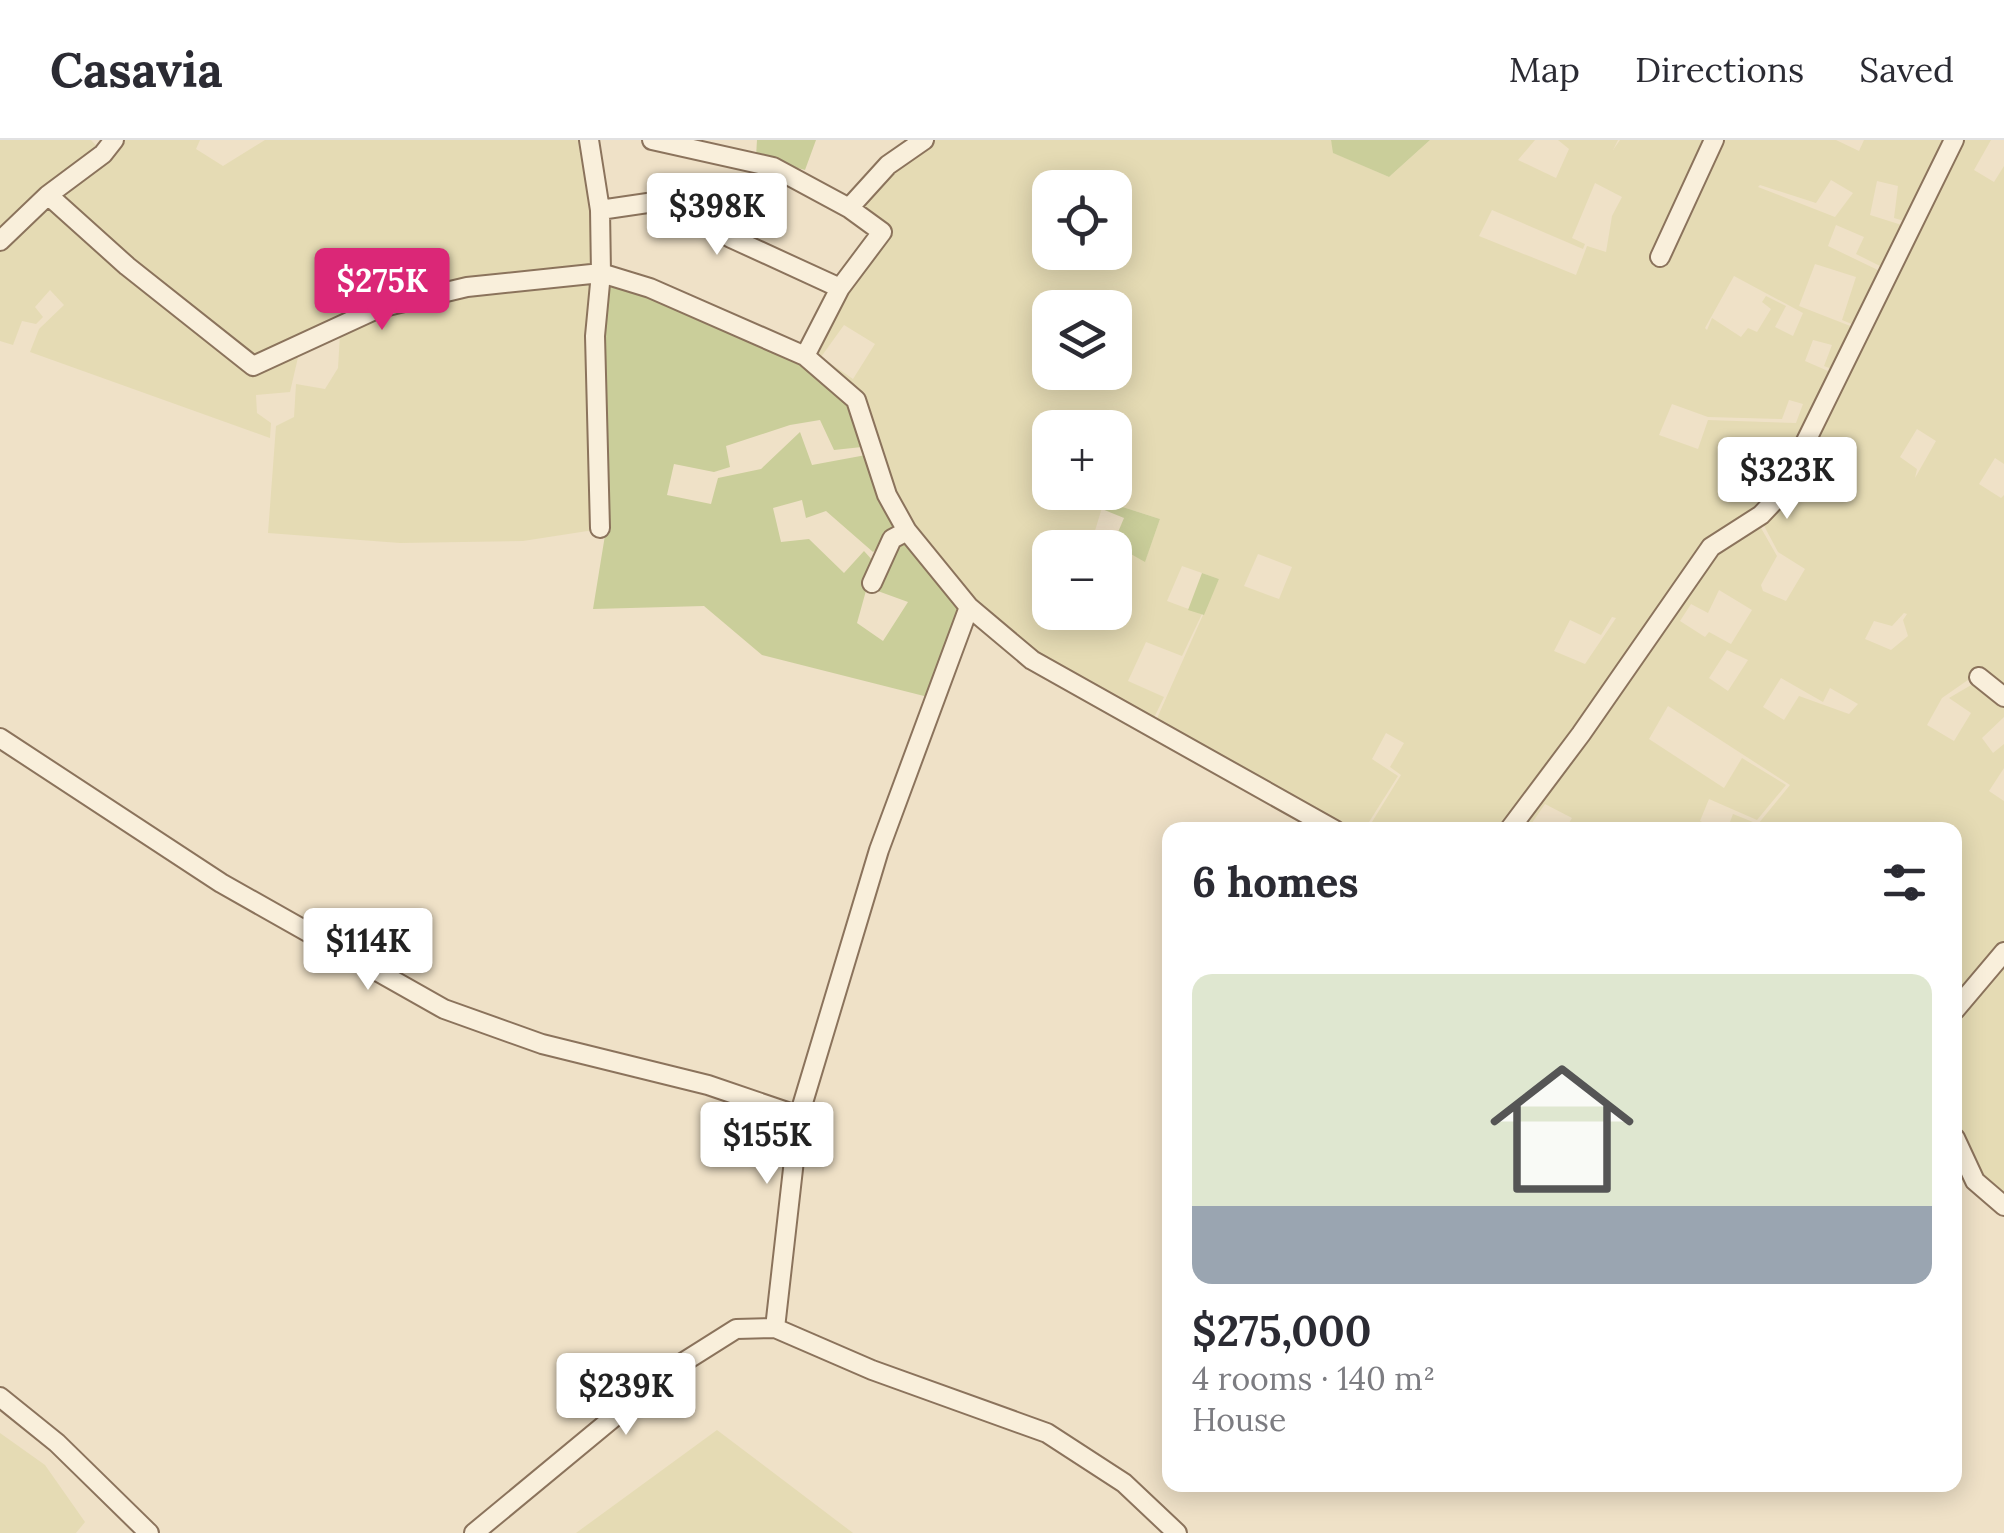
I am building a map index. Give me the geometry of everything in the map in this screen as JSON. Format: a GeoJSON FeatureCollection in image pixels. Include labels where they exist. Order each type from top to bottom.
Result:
{"type":"FeatureCollection","features":[{"type":"Feature","properties":{"kind":"street"},"geometry":{"type":"LineString","coordinates":[[0,242],[48,195],[103,154],[114,140]]}},
{"type":"Feature","properties":{"kind":"street"},"geometry":{"type":"LineString","coordinates":[[589,140],[600,210],[601,273],[595,336],[600,528]]}},
{"type":"Feature","properties":{"kind":"street"},"geometry":{"type":"LineString","coordinates":[[652,140],[773,166],[849,208],[882,232],[840,288],[805,356]]}},
{"type":"Feature","properties":{"kind":"street"},"geometry":{"type":"LineString","coordinates":[[849,208],[888,166],[924,140]]}},
{"type":"Feature","properties":{"kind":"street"},"geometry":{"type":"LineString","coordinates":[[1660,257],[1714,140]]}},
{"type":"Feature","properties":{"kind":"street"},"geometry":{"type":"LineString","coordinates":[[1514,822],[1582,734],[1710,546],[1761,515],[1779,496],[1954,140]]}},
{"type":"Feature","properties":{"kind":"street"},"geometry":{"type":"LineString","coordinates":[[48,195],[127,266],[253,366],[379,308],[467,287],[601,273],[650,288],[805,356],[856,400],[887,495],[907,530],[969,607],[1032,660],[1320,822]]}},
{"type":"Feature","properties":{"kind":"street"},"geometry":{"type":"LineString","coordinates":[[600,210],[668,200],[731,238],[840,288]]}},
{"type":"Feature","properties":{"kind":"street"},"geometry":{"type":"LineString","coordinates":[[872,583],[892,540],[907,530]]}},
{"type":"Feature","properties":{"kind":"street"},"geometry":{"type":"LineString","coordinates":[[775,1328],[799,1116],[879,850],[969,607]]}},
{"type":"Feature","properties":{"kind":"street"},"geometry":{"type":"LineString","coordinates":[[1979,676],[2004,697]]}},
{"type":"Feature","properties":{"kind":"street"},"geometry":{"type":"LineString","coordinates":[[0,738],[221,883],[444,1008],[542,1044],[708,1085],[799,1116]]}},
{"type":"Feature","properties":{"kind":"street"},"geometry":{"type":"LineString","coordinates":[[1962,1002],[2004,952]]}},
{"type":"Feature","properties":{"kind":"street"},"geometry":{"type":"LineString","coordinates":[[1962,1153],[1975,1182],[2004,1206]]}},
{"type":"Feature","properties":{"kind":"street"},"geometry":{"type":"LineString","coordinates":[[474,1533],[671,1370],[736,1329],[775,1328],[872,1370],[1047,1433],[1124,1483],[1177,1533]]}},
{"type":"Feature","properties":{"kind":"street"},"geometry":{"type":"LineString","coordinates":[[0,1398],[58,1443],[150,1533]]}},
{"type":"Feature","properties":{"kind":"shaded area"},"geometry":{"type":"Polygon","coordinates":[[[0,140],[91,140],[102,152],[0,236],[0,140]]]}},
{"type":"Feature","properties":{"kind":"shaded area"},"geometry":{"type":"Polygon","coordinates":[[[120,140],[200,140],[196,149],[223,166],[265,140],[580,140],[596,265],[469,281],[257,360],[56,197],[120,140]]]}},
{"type":"Feature","properties":{"kind":"shaded area"},"geometry":{"type":"Polygon","coordinates":[[[930,140],[1331,140],[1334,153],[1389,177],[1430,140],[1535,140],[1518,160],[1556,178],[1569,149],[1558,140],[1618,140],[1613,150],[1620,140],[1836,140],[1859,151],[1864,140],[1952,140],[1911,223],[1894,218],[1898,186],[1877,181],[1870,215],[1908,227],[1886,269],[1856,254],[1864,237],[1836,225],[1828,246],[1884,273],[1859,327],[1842,320],[1856,277],[1815,264],[1799,306],[1858,329],[1837,371],[1824,366],[1832,345],[1813,340],[1805,361],[1835,374],[1777,492],[1759,512],[1709,543],[1510,822],[1372,822],[1401,775],[1390,767],[1404,743],[1386,733],[1372,759],[1398,776],[1369,822],[1330,822],[1154,725],[1219,579],[1182,566],[1167,601],[1202,614],[1182,656],[1146,642],[1128,681],[1164,697],[1152,722],[1035,657],[972,605],[891,495],[809,355],[884,229],[856,208],[891,169],[930,140]],[[1831,180],[1816,203],[1758,187],[1835,217],[1853,193],[1831,180]],[[1595,183],[1572,238],[1585,244],[1583,249],[1492,210],[1479,236],[1576,275],[1587,246],[1606,252],[1612,216],[1622,197],[1595,183]],[[1734,276],[1705,328],[1712,318],[1741,337],[1748,328],[1757,332],[1771,309],[1762,302],[1766,296],[1786,306],[1775,327],[1793,336],[1803,313],[1734,276]],[[844,325],[821,357],[853,379],[875,344],[844,325]],[[1789,400],[1782,419],[1708,417],[1672,404],[1659,435],[1698,449],[1708,420],[1796,423],[1803,404],[1789,400]],[[1032,410],[1032,510],[1101,510],[1095,530],[1032,530],[1032,630],[1132,630],[1132,554],[1145,561],[1160,519],[1132,510],[1132,410],[1032,410]],[[1258,554],[1244,586],[1279,599],[1292,567],[1258,554]],[[1612,617],[1601,635],[1570,620],[1554,651],[1585,664],[1616,618],[1612,617]]]}},
{"type":"Feature","properties":{"kind":"shaded area"},"geometry":{"type":"Polygon","coordinates":[[[1958,140],[1991,140],[1974,170],[1994,182],[2004,166],[2004,464],[1995,458],[1979,484],[2001,498],[2004,495],[2004,695],[1978,673],[1942,698],[1927,725],[1954,741],[1971,713],[1949,698],[1978,681],[2004,702],[2004,717],[1982,738],[1993,753],[2004,744],[2004,768],[1989,791],[2004,801],[2004,948],[1962,997],[1962,822],[1760,822],[1790,785],[1668,706],[1649,739],[1724,788],[1742,758],[1786,785],[1757,820],[1709,799],[1702,822],[1570,822],[1572,818],[1545,804],[1533,822],[1520,822],[1713,548],[1757,521],[1777,556],[1761,585],[1763,591],[1786,601],[1805,569],[1778,552],[1762,522],[1958,140]],[[1917,429],[1900,457],[1917,469],[1915,478],[1936,441],[1917,429]],[[1719,590],[1708,613],[1691,604],[1680,621],[1705,637],[1709,632],[1731,644],[1752,610],[1719,590]],[[1904,613],[1892,626],[1874,621],[1865,639],[1891,650],[1908,636],[1904,613]],[[1727,650],[1709,678],[1728,691],[1748,660],[1727,650]],[[1781,678],[1763,707],[1784,720],[1799,696],[1849,714],[1858,704],[1830,688],[1823,702],[1781,678]]]}},
{"type":"Feature","properties":{"kind":"shaded area"},"geometry":{"type":"Polygon","coordinates":[[[45,200],[246,372],[299,353],[290,392],[256,395],[257,413],[271,423],[270,438],[30,352],[39,329],[64,305],[50,290],[35,307],[43,317],[36,324],[22,321],[13,345],[0,341],[0,246],[45,200]]]}},
{"type":"Feature","properties":{"kind":"shaded area"},"geometry":{"type":"Polygon","coordinates":[[[595,278],[594,530],[523,541],[400,543],[268,533],[276,426],[294,417],[296,384],[325,389],[338,368],[340,334],[373,315],[480,292],[595,278]]]}},
{"type":"Feature","properties":{"kind":"shaded area"},"geometry":{"type":"Polygon","coordinates":[[[1733,814],[1753,822],[1730,822],[1733,814]]]}},
{"type":"Feature","properties":{"kind":"shaded area"},"geometry":{"type":"Polygon","coordinates":[[[2004,961],[2004,1198],[1979,1176],[1962,1139],[1962,1009],[2004,961]]]}},
{"type":"Feature","properties":{"kind":"shaded area"},"geometry":{"type":"Polygon","coordinates":[[[717,1430],[853,1533],[576,1533],[717,1430]]]}},
{"type":"Feature","properties":{"kind":"shaded area"},"geometry":{"type":"Polygon","coordinates":[[[0,1433],[45,1465],[85,1522],[76,1533],[0,1533],[0,1433]]]}},
{"type":"Feature","properties":{"kind":"green space"},"geometry":{"type":"Polygon","coordinates":[[[757,140],[816,140],[805,170],[756,157],[757,140]]]}},
{"type":"Feature","properties":{"kind":"green space"},"geometry":{"type":"Polygon","coordinates":[[[1331,140],[1430,140],[1389,177],[1333,153],[1331,140]]]}},
{"type":"Feature","properties":{"kind":"green space"},"geometry":{"type":"Polygon","coordinates":[[[608,281],[802,360],[849,402],[862,447],[834,450],[820,420],[790,425],[726,446],[730,467],[714,472],[674,464],[667,495],[711,504],[718,478],[761,469],[800,432],[812,465],[866,455],[902,527],[873,552],[826,511],[806,518],[802,500],[773,508],[781,542],[809,539],[844,573],[864,551],[874,562],[857,623],[883,641],[908,602],[875,590],[886,558],[907,536],[963,605],[928,697],[762,655],[704,606],[593,609],[606,529],[602,332],[608,281]]]}},
{"type":"Feature","properties":{"kind":"green space"},"geometry":{"type":"Polygon","coordinates":[[[1104,510],[1132,510],[1160,519],[1145,562],[1132,555],[1132,530],[1119,530],[1124,518],[1104,510]]]}},
{"type":"Feature","properties":{"kind":"green space"},"geometry":{"type":"Polygon","coordinates":[[[1202,573],[1219,579],[1204,615],[1188,610],[1202,573]]]}}]}
